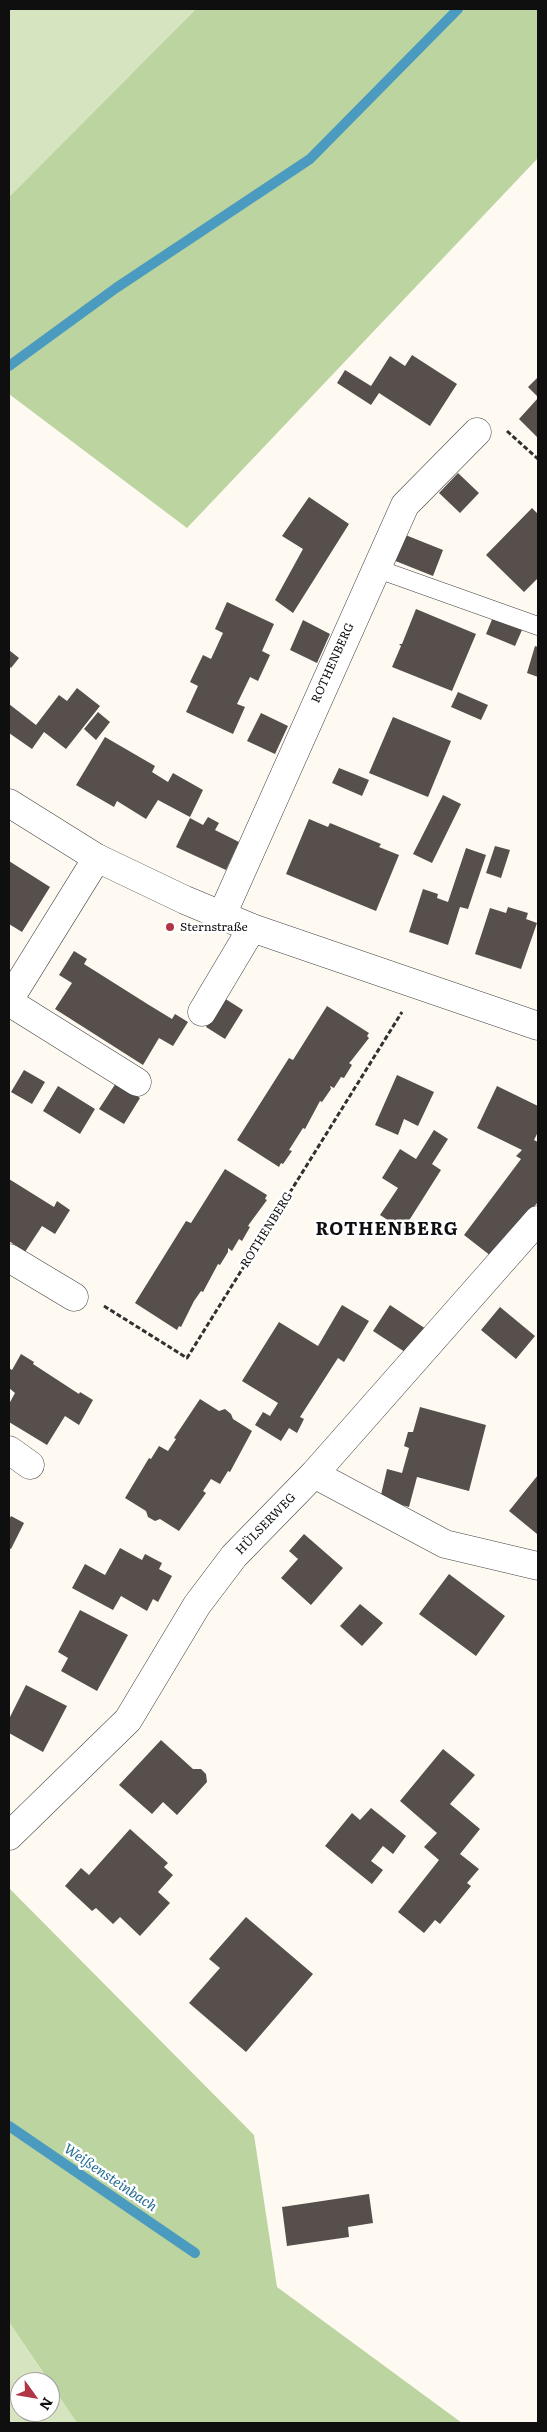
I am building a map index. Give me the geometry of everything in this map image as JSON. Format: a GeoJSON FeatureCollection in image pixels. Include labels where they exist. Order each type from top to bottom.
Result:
{"type":"FeatureCollection","features":[{"type":"Feature","properties":{"kind":"street","name":"ROTHENBERG"},"geometry":{"type":"LineString","coordinates":[[222,915],[375,568],[405,505],[477,432]]}},
{"type":"Feature","properties":{"kind":"street"},"geometry":{"type":"LineString","coordinates":[[9,803],[97,858],[252,928],[538,1026]]}},
{"type":"Feature","properties":{"kind":"street"},"geometry":{"type":"LineString","coordinates":[[97,858],[9,1001],[137,1082]]}},
{"type":"Feature","properties":{"kind":"street"},"geometry":{"type":"LineString","coordinates":[[202,1012],[252,928]]}},
{"type":"Feature","properties":{"kind":"street","name":"HÜLSERWEG"},"geometry":{"type":"LineString","coordinates":[[9,1836],[128,1720],[197,1604],[234,1556],[314,1474],[538,1220]]}},
{"type":"Feature","properties":{"kind":"street"},"geometry":{"type":"LineString","coordinates":[[9,1258],[74,1297]]}},
{"type":"Feature","properties":{"kind":"street"},"geometry":{"type":"LineString","coordinates":[[314,1474],[446,1544],[538,1566]]}},
{"type":"Feature","properties":{"kind":"lane"},"geometry":{"type":"LineString","coordinates":[[375,568],[538,626]]}},
{"type":"Feature","properties":{"kind":"path"},"geometry":{"type":"LineString","coordinates":[[477,432],[509,431],[538,459]]}},
{"type":"Feature","properties":{"kind":"path","name":"ROTHENBERG"},"geometry":{"type":"LineString","coordinates":[[74,1297],[78,1291],[187,1358],[418,986]]}},
{"type":"Feature","properties":{"kind":"green space"},"geometry":{"type":"Polygon","coordinates":[[[9,9],[196,9],[9,197],[9,9]]]}},
{"type":"Feature","properties":{"kind":"green space"},"geometry":{"type":"Polygon","coordinates":[[[196,9],[538,9],[538,158],[187,528],[9,394],[9,197],[196,9]]]}},
{"type":"Feature","properties":{"kind":"green space"},"geometry":{"type":"Polygon","coordinates":[[[9,1888],[254,2135],[277,2287],[462,2423],[77,2423],[60,2398],[60,2372],[43,2372],[9,2322],[9,1888]]]}},
{"type":"Feature","properties":{"kind":"green space"},"geometry":{"type":"Polygon","coordinates":[[[9,2322],[42,2372],[10,2372],[10,2422],[60,2422],[60,2398],[77,2423],[9,2423],[9,2322]]]}},
{"type":"Feature","properties":{"kind":"building"},"geometry":{"type":"Polygon","coordinates":[[[412,355],[457,384],[430,426],[379,393],[371,405],[337,383],[345,370],[371,386],[390,356],[405,366],[412,355]]]}},
{"type":"Feature","properties":{"kind":"building"},"geometry":{"type":"Polygon","coordinates":[[[538,377],[538,397],[528,387],[538,377]]]}},
{"type":"Feature","properties":{"kind":"building"},"geometry":{"type":"Polygon","coordinates":[[[538,398],[538,438],[519,419],[538,398]]]}},
{"type":"Feature","properties":{"kind":"building"},"geometry":{"type":"Polygon","coordinates":[[[458,473],[479,493],[460,513],[439,493],[458,473]]]}},
{"type":"Feature","properties":{"kind":"building"},"geometry":{"type":"Polygon","coordinates":[[[309,497],[349,524],[293,613],[275,600],[303,549],[282,536],[309,497]]]}},
{"type":"Feature","properties":{"kind":"building"},"geometry":{"type":"Polygon","coordinates":[[[532,508],[538,514],[538,578],[524,592],[486,555],[532,508]]]}},
{"type":"Feature","properties":{"kind":"building"},"geometry":{"type":"Polygon","coordinates":[[[403,534],[443,550],[433,576],[393,560],[403,534]]]}},
{"type":"Feature","properties":{"kind":"building"},"geometry":{"type":"Polygon","coordinates":[[[227,602],[274,624],[262,651],[270,655],[258,681],[250,677],[237,704],[245,707],[233,734],[186,712],[198,686],[190,682],[203,655],[211,659],[223,633],[215,629],[227,602]]]}},
{"type":"Feature","properties":{"kind":"building"},"geometry":{"type":"Polygon","coordinates":[[[416,609],[476,634],[452,691],[392,667],[401,646],[399,644],[402,644],[416,609]]]}},
{"type":"Feature","properties":{"kind":"building"},"geometry":{"type":"Polygon","coordinates":[[[493,617],[522,630],[515,646],[486,634],[493,617]]]}},
{"type":"Feature","properties":{"kind":"building"},"geometry":{"type":"Polygon","coordinates":[[[303,620],[330,634],[317,663],[290,650],[303,620]]]}},
{"type":"Feature","properties":{"kind":"building"},"geometry":{"type":"Polygon","coordinates":[[[535,646],[538,647],[538,677],[527,673],[535,646]]]}},
{"type":"Feature","properties":{"kind":"building"},"geometry":{"type":"Polygon","coordinates":[[[9,650],[19,658],[11,668],[9,666],[9,650]]]}},
{"type":"Feature","properties":{"kind":"building"},"geometry":{"type":"Polygon","coordinates":[[[77,688],[100,706],[66,749],[44,732],[32,749],[9,733],[9,704],[36,725],[59,695],[67,701],[77,688]]]}},
{"type":"Feature","properties":{"kind":"building"},"geometry":{"type":"Polygon","coordinates":[[[458,692],[488,705],[481,720],[451,707],[458,692]]]}},
{"type":"Feature","properties":{"kind":"building"},"geometry":{"type":"Polygon","coordinates":[[[98,712],[110,722],[96,740],[84,729],[98,712]]]}},
{"type":"Feature","properties":{"kind":"building"},"geometry":{"type":"Polygon","coordinates":[[[261,713],[288,726],[275,754],[247,741],[261,713]]]}},
{"type":"Feature","properties":{"kind":"building"},"geometry":{"type":"Polygon","coordinates":[[[393,717],[451,741],[428,797],[369,773],[393,717]]]}},
{"type":"Feature","properties":{"kind":"building"},"geometry":{"type":"Polygon","coordinates":[[[105,737],[155,766],[152,772],[168,782],[173,773],[203,790],[190,817],[158,800],[146,819],[117,801],[114,807],[76,785],[105,737]]]}},
{"type":"Feature","properties":{"kind":"building"},"geometry":{"type":"Polygon","coordinates":[[[339,768],[369,780],[362,796],[332,783],[339,768]]]}},
{"type":"Feature","properties":{"kind":"building"},"geometry":{"type":"Polygon","coordinates":[[[443,795],[461,804],[432,863],[413,854],[443,795]]]}},
{"type":"Feature","properties":{"kind":"building"},"geometry":{"type":"Polygon","coordinates":[[[208,817],[219,823],[215,830],[239,842],[226,870],[176,847],[190,818],[203,825],[208,817]]]}},
{"type":"Feature","properties":{"kind":"building"},"geometry":{"type":"Polygon","coordinates":[[[309,819],[328,827],[330,823],[381,844],[379,847],[399,855],[376,911],[286,874],[309,819]]]}},
{"type":"Feature","properties":{"kind":"building"},"geometry":{"type":"Polygon","coordinates":[[[495,846],[510,850],[501,878],[486,873],[495,846]]]}},
{"type":"Feature","properties":{"kind":"building"},"geometry":{"type":"Polygon","coordinates":[[[466,848],[486,855],[468,909],[460,907],[448,945],[409,932],[423,889],[438,894],[437,898],[448,902],[466,848]]]}},
{"type":"Feature","properties":{"kind":"building"},"geometry":{"type":"Polygon","coordinates":[[[9,861],[50,887],[22,932],[9,924],[9,861]]]}},
{"type":"Feature","properties":{"kind":"building"},"geometry":{"type":"Polygon","coordinates":[[[508,907],[528,913],[526,919],[537,923],[521,969],[475,954],[490,908],[506,913],[508,907]]]}},
{"type":"Feature","properties":{"kind":"building"},"geometry":{"type":"Polygon","coordinates":[[[74,951],[87,959],[84,964],[149,1005],[172,1019],[175,1014],[188,1022],[173,1046],[159,1038],[143,1065],[55,1009],[72,983],[59,975],[74,951]]]}},
{"type":"Feature","properties":{"kind":"building"},"geometry":{"type":"Polygon","coordinates":[[[224,998],[243,1010],[225,1039],[206,1027],[224,998]]]}},
{"type":"Feature","properties":{"kind":"building"},"geometry":{"type":"Polygon","coordinates":[[[327,1006],[369,1033],[367,1036],[369,1038],[349,1063],[352,1065],[344,1078],[341,1077],[334,1088],[330,1086],[331,1089],[322,1102],[320,1101],[305,1129],[303,1128],[289,1150],[292,1151],[279,1167],[237,1140],[289,1058],[293,1060],[327,1006]]]}},
{"type":"Feature","properties":{"kind":"building"},"geometry":{"type":"Polygon","coordinates":[[[24,1070],[45,1082],[32,1104],[11,1092],[24,1070]]]}},
{"type":"Feature","properties":{"kind":"building"},"geometry":{"type":"Polygon","coordinates":[[[397,1075],[434,1092],[418,1126],[404,1119],[398,1135],[375,1125],[397,1075]]]}},
{"type":"Feature","properties":{"kind":"building"},"geometry":{"type":"Polygon","coordinates":[[[116,1083],[140,1098],[124,1124],[99,1109],[116,1083]]]}},
{"type":"Feature","properties":{"kind":"building"},"geometry":{"type":"Polygon","coordinates":[[[58,1086],[95,1109],[80,1134],[43,1111],[58,1086]]]}},
{"type":"Feature","properties":{"kind":"building"},"geometry":{"type":"Polygon","coordinates":[[[497,1086],[538,1106],[538,1132],[534,1140],[538,1142],[538,1202],[491,1256],[464,1235],[521,1159],[516,1156],[522,1150],[477,1128],[497,1086]]]}},
{"type":"Feature","properties":{"kind":"building"},"geometry":{"type":"Polygon","coordinates":[[[434,1130],[448,1139],[432,1164],[441,1170],[403,1230],[380,1215],[398,1188],[382,1178],[400,1149],[416,1159],[434,1130]]]}},
{"type":"Feature","properties":{"kind":"building"},"geometry":{"type":"Polygon","coordinates":[[[225,1169],[267,1195],[265,1199],[267,1200],[248,1226],[250,1227],[242,1241],[239,1239],[232,1251],[228,1248],[228,1252],[220,1265],[218,1264],[203,1292],[201,1291],[194,1301],[181,1327],[179,1326],[177,1330],[135,1303],[186,1221],[191,1223],[225,1169]]]}},
{"type":"Feature","properties":{"kind":"building"},"geometry":{"type":"Polygon","coordinates":[[[9,1179],[54,1207],[57,1201],[70,1210],[55,1234],[42,1226],[25,1252],[9,1241],[9,1179]]]}},
{"type":"Feature","properties":{"kind":"building"},"geometry":{"type":"Polygon","coordinates":[[[342,1305],[369,1321],[344,1362],[338,1358],[300,1417],[304,1419],[297,1433],[289,1428],[281,1441],[255,1425],[263,1412],[270,1416],[278,1403],[242,1381],[279,1322],[318,1346],[342,1305]]]}},
{"type":"Feature","properties":{"kind":"building"},"geometry":{"type":"Polygon","coordinates":[[[390,1305],[426,1329],[405,1352],[373,1331],[390,1305]]]}},
{"type":"Feature","properties":{"kind":"building"},"geometry":{"type":"Polygon","coordinates":[[[500,1307],[535,1336],[516,1359],[481,1330],[500,1307]]]}},
{"type":"Feature","properties":{"kind":"building"},"geometry":{"type":"Polygon","coordinates":[[[21,1354],[79,1394],[80,1392],[93,1400],[79,1425],[65,1416],[47,1445],[9,1422],[9,1404],[15,1393],[9,1388],[9,1368],[12,1370],[21,1354]]]}},
{"type":"Feature","properties":{"kind":"building"},"geometry":{"type":"Polygon","coordinates":[[[200,1399],[219,1411],[225,1409],[231,1414],[233,1419],[252,1431],[230,1472],[228,1471],[220,1484],[211,1479],[203,1491],[206,1493],[179,1531],[160,1519],[155,1521],[148,1517],[146,1511],[125,1498],[149,1458],[151,1459],[159,1446],[168,1451],[176,1439],[174,1438],[200,1399]]]}},
{"type":"Feature","properties":{"kind":"building"},"geometry":{"type":"Polygon","coordinates":[[[420,1407],[486,1425],[469,1491],[417,1477],[409,1507],[380,1499],[387,1469],[402,1473],[409,1448],[404,1446],[408,1432],[413,1432],[420,1407]]]}},
{"type":"Feature","properties":{"kind":"building"},"geometry":{"type":"Polygon","coordinates":[[[538,1475],[538,1532],[537,1534],[509,1511],[538,1475]]]}},
{"type":"Feature","properties":{"kind":"building"},"geometry":{"type":"Polygon","coordinates":[[[11,1516],[24,1523],[11,1549],[9,1548],[9,1520],[11,1516]]]}},
{"type":"Feature","properties":{"kind":"building"},"geometry":{"type":"Polygon","coordinates":[[[304,1534],[343,1568],[311,1605],[281,1578],[298,1559],[289,1551],[304,1534]]]}},
{"type":"Feature","properties":{"kind":"building"},"geometry":{"type":"Polygon","coordinates":[[[120,1548],[142,1560],[145,1554],[162,1563],[159,1569],[172,1576],[158,1602],[153,1599],[147,1611],[121,1596],[113,1610],[72,1588],[85,1564],[105,1575],[120,1548]]]}},
{"type":"Feature","properties":{"kind":"building"},"geometry":{"type":"Polygon","coordinates":[[[449,1574],[505,1616],[476,1656],[419,1614],[449,1574]]]}},
{"type":"Feature","properties":{"kind":"building"},"geometry":{"type":"Polygon","coordinates":[[[360,1604],[383,1623],[362,1646],[340,1626],[360,1604]]]}},
{"type":"Feature","properties":{"kind":"building"},"geometry":{"type":"Polygon","coordinates":[[[80,1610],[128,1635],[97,1691],[61,1671],[68,1658],[58,1652],[80,1610]]]}},
{"type":"Feature","properties":{"kind":"building"},"geometry":{"type":"Polygon","coordinates":[[[26,1685],[67,1706],[43,1752],[9,1733],[9,1719],[26,1685]]]}},
{"type":"Feature","properties":{"kind":"building"},"geometry":{"type":"Polygon","coordinates":[[[161,1740],[193,1769],[201,1769],[206,1774],[207,1782],[177,1815],[163,1802],[152,1814],[119,1785],[161,1740]]]}},
{"type":"Feature","properties":{"kind":"building"},"geometry":{"type":"Polygon","coordinates":[[[443,1749],[475,1775],[450,1804],[480,1829],[460,1854],[479,1869],[467,1883],[471,1886],[440,1924],[435,1920],[424,1933],[398,1912],[439,1860],[424,1847],[437,1833],[400,1801],[443,1749]]]}},
{"type":"Feature","properties":{"kind":"building"},"geometry":{"type":"Polygon","coordinates":[[[371,1808],[406,1836],[393,1854],[383,1846],[371,1861],[383,1870],[372,1884],[325,1846],[352,1813],[360,1820],[371,1808]]]}},
{"type":"Feature","properties":{"kind":"building"},"geometry":{"type":"Polygon","coordinates":[[[130,1829],[168,1863],[164,1867],[173,1875],[158,1892],[170,1903],[140,1936],[120,1917],[113,1924],[96,1908],[92,1911],[65,1886],[81,1868],[89,1875],[130,1829]]]}},
{"type":"Feature","properties":{"kind":"building"},"geometry":{"type":"Polygon","coordinates":[[[246,1917],[313,1974],[246,2052],[189,2003],[220,1968],[209,1959],[246,1917]]]}},
{"type":"Feature","properties":{"kind":"building"},"geometry":{"type":"Polygon","coordinates":[[[369,2194],[373,2223],[348,2227],[349,2237],[287,2246],[282,2207],[369,2194]]]}},
{"type":"Feature","properties":{"kind":"waterway"},"geometry":{"type":"LineString","coordinates":[[9,366],[116,288],[310,159],[458,9]]}},
{"type":"Feature","properties":{"kind":"waterway","name":"Weißensteinbach"},"geometry":{"type":"LineString","coordinates":[[9,2126],[195,2253]]}},
{"type":"Feature","properties":{"kind":"place","name":"Sternstraße"},"geometry":{"type":"Point","coordinates":[170,927]}},
{"type":"Feature","properties":{"kind":"district","name":"ROTHENBERG"},"geometry":{"type":"Point","coordinates":[387,1230]}}]}
